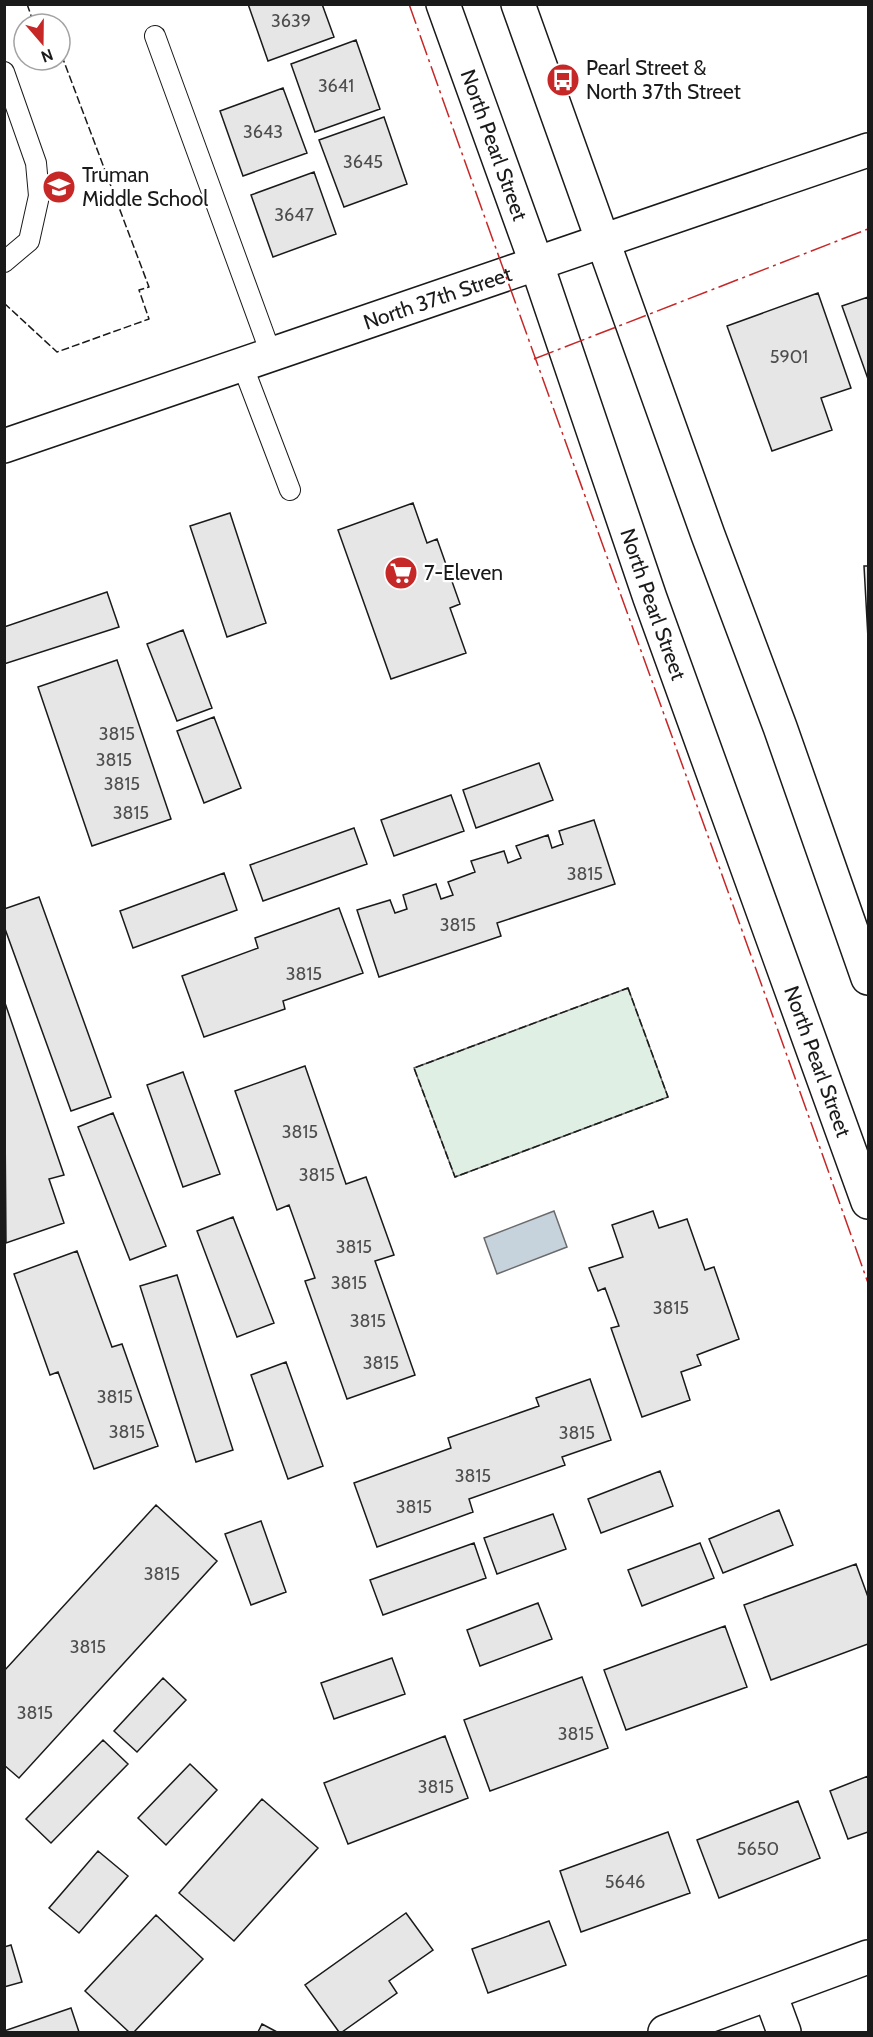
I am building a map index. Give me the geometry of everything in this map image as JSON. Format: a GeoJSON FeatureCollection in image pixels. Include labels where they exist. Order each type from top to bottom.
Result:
{"type":"FeatureCollection","features":[{"type":"Feature","properties":{"kind":"main road","name":"North Pearl Street"},"geometry":{"type":"LineString","coordinates":[[443,4],[537,265],[639,567],[868,1202]]}},
{"type":"Feature","properties":{"kind":"main road"},"geometry":{"type":"LineString","coordinates":[[518,4],[708,535],[784,738],[868,978]]}},
{"type":"Feature","properties":{"kind":"main road","name":"North 37th Street"},"geometry":{"type":"LineString","coordinates":[[4,446],[604,243],[868,150]]}},
{"type":"Feature","properties":{"kind":"main road"},"geometry":{"type":"LineString","coordinates":[[665,2032],[868,1957]]}},
{"type":"Feature","properties":{"kind":"main road"},"geometry":{"type":"LineString","coordinates":[[770,1994],[784,2032]]}},
{"type":"Feature","properties":{"kind":"lane"},"geometry":{"type":"LineString","coordinates":[[154,36],[256,359],[290,490]]}},
{"type":"Feature","properties":{"kind":"lane"},"geometry":{"type":"LineString","coordinates":[[4,72],[36,163],[39,196],[28,241],[4,262]]}},
{"type":"Feature","properties":{"kind":"green space"},"geometry":{"type":"Polygon","coordinates":[[[628,988],[668,1097],[455,1177],[414,1068],[628,988]]]}},
{"type":"Feature","properties":{"kind":"shaded area"},"geometry":{"type":"Polygon","coordinates":[[[554,1211],[567,1247],[497,1274],[484,1238],[554,1211]]]}},
{"type":"Feature","properties":{"kind":"building"},"geometry":{"type":"Polygon","coordinates":[[[248,4],[322,4],[334,37],[268,61],[248,4]]]}},
{"type":"Feature","properties":{"kind":"building"},"geometry":{"type":"Polygon","coordinates":[[[356,40],[380,109],[315,132],[291,64],[356,40]]]}},
{"type":"Feature","properties":{"kind":"building"},"geometry":{"type":"Polygon","coordinates":[[[283,88],[307,153],[243,176],[220,111],[283,88]]]}},
{"type":"Feature","properties":{"kind":"building"},"geometry":{"type":"Polygon","coordinates":[[[384,117],[407,184],[344,207],[319,140],[384,117]]]}},
{"type":"Feature","properties":{"kind":"building"},"geometry":{"type":"Polygon","coordinates":[[[314,172],[336,234],[273,257],[251,195],[314,172]]]}},
{"type":"Feature","properties":{"kind":"building"},"geometry":{"type":"Polygon","coordinates":[[[818,293],[851,388],[821,398],[832,430],[772,451],[727,326],[818,293]]]}},
{"type":"Feature","properties":{"kind":"building"},"geometry":{"type":"Polygon","coordinates":[[[868,297],[868,379],[842,306],[868,297]]]}},
{"type":"Feature","properties":{"kind":"building","name":"7-Eleven"},"geometry":{"type":"Polygon","coordinates":[[[413,503],[427,543],[437,539],[460,604],[450,608],[466,653],[391,679],[338,530],[413,503]]]}},
{"type":"Feature","properties":{"kind":"building"},"geometry":{"type":"Polygon","coordinates":[[[230,513],[266,623],[227,637],[190,526],[230,513]]]}},
{"type":"Feature","properties":{"kind":"building"},"geometry":{"type":"Polygon","coordinates":[[[864,566],[868,566],[868,638],[864,566]]]}},
{"type":"Feature","properties":{"kind":"building"},"geometry":{"type":"Polygon","coordinates":[[[107,592],[119,627],[4,664],[4,627],[107,592]]]}},
{"type":"Feature","properties":{"kind":"building"},"geometry":{"type":"Polygon","coordinates":[[[183,630],[212,708],[177,721],[147,644],[183,630]]]}},
{"type":"Feature","properties":{"kind":"building"},"geometry":{"type":"Polygon","coordinates":[[[117,660],[171,819],[92,846],[38,687],[117,660]]]}},
{"type":"Feature","properties":{"kind":"building"},"geometry":{"type":"Polygon","coordinates":[[[214,717],[241,788],[204,803],[177,731],[214,717]]]}},
{"type":"Feature","properties":{"kind":"building"},"geometry":{"type":"Polygon","coordinates":[[[539,763],[553,800],[476,828],[463,790],[539,763]]]}},
{"type":"Feature","properties":{"kind":"building"},"geometry":{"type":"Polygon","coordinates":[[[451,795],[464,831],[394,856],[381,820],[451,795]]]}},
{"type":"Feature","properties":{"kind":"building"},"geometry":{"type":"Polygon","coordinates":[[[594,820],[615,884],[497,923],[501,936],[379,977],[357,910],[390,900],[395,913],[407,909],[403,895],[436,884],[441,899],[453,895],[448,882],[475,872],[471,861],[504,851],[508,863],[521,858],[516,846],[548,835],[552,848],[563,844],[559,831],[594,820]]]}},
{"type":"Feature","properties":{"kind":"building"},"geometry":{"type":"Polygon","coordinates":[[[354,828],[367,864],[263,901],[250,865],[354,828]]]}},
{"type":"Feature","properties":{"kind":"building"},"geometry":{"type":"Polygon","coordinates":[[[224,873],[237,910],[133,948],[120,911],[224,873]]]}},
{"type":"Feature","properties":{"kind":"building"},"geometry":{"type":"Polygon","coordinates":[[[39,897],[111,1097],[71,1111],[4,926],[4,909],[39,897]]]}},
{"type":"Feature","properties":{"kind":"building"},"geometry":{"type":"Polygon","coordinates":[[[339,908],[363,973],[283,1001],[285,1009],[204,1037],[182,976],[258,948],[255,938],[339,908]]]}},
{"type":"Feature","properties":{"kind":"building"},"geometry":{"type":"Polygon","coordinates":[[[4,1000],[64,1175],[49,1179],[64,1223],[6,1243],[4,1000]]]}},
{"type":"Feature","properties":{"kind":"building"},"geometry":{"type":"Polygon","coordinates":[[[305,1066],[346,1184],[366,1177],[394,1255],[375,1261],[415,1375],[347,1399],[305,1281],[315,1278],[289,1205],[277,1210],[235,1091],[305,1066]]]}},
{"type":"Feature","properties":{"kind":"building"},"geometry":{"type":"Polygon","coordinates":[[[183,1072],[220,1174],[183,1187],[147,1085],[183,1072]]]}},
{"type":"Feature","properties":{"kind":"building"},"geometry":{"type":"Polygon","coordinates":[[[113,1113],[166,1246],[130,1260],[78,1127],[113,1113]]]}},
{"type":"Feature","properties":{"kind":"building"},"geometry":{"type":"Polygon","coordinates":[[[653,1211],[659,1228],[687,1219],[705,1270],[714,1267],[739,1339],[697,1355],[701,1365],[681,1372],[690,1400],[642,1417],[611,1328],[619,1326],[605,1288],[598,1291],[589,1268],[623,1257],[612,1225],[653,1211]]]}},
{"type":"Feature","properties":{"kind":"building"},"geometry":{"type":"Polygon","coordinates":[[[233,1217],[274,1323],[237,1337],[197,1231],[233,1217]]]}},
{"type":"Feature","properties":{"kind":"building"},"geometry":{"type":"Polygon","coordinates":[[[77,1251],[112,1347],[122,1344],[158,1446],[94,1469],[58,1372],[50,1375],[14,1274],[77,1251]]]}},
{"type":"Feature","properties":{"kind":"building"},"geometry":{"type":"Polygon","coordinates":[[[177,1275],[233,1450],[196,1462],[140,1286],[177,1275]]]}},
{"type":"Feature","properties":{"kind":"building"},"geometry":{"type":"Polygon","coordinates":[[[286,1362],[323,1466],[288,1479],[251,1375],[286,1362]]]}},
{"type":"Feature","properties":{"kind":"building"},"geometry":{"type":"Polygon","coordinates":[[[590,1379],[611,1440],[562,1457],[565,1465],[469,1499],[473,1512],[377,1547],[354,1483],[451,1448],[448,1438],[539,1406],[536,1398],[590,1379]]]}},
{"type":"Feature","properties":{"kind":"building"},"geometry":{"type":"Polygon","coordinates":[[[660,1471],[673,1506],[601,1533],[588,1499],[660,1471]]]}},
{"type":"Feature","properties":{"kind":"building"},"geometry":{"type":"Polygon","coordinates":[[[156,1505],[217,1561],[19,1778],[4,1765],[4,1671],[156,1505]]]}},
{"type":"Feature","properties":{"kind":"building"},"geometry":{"type":"Polygon","coordinates":[[[779,1510],[793,1545],[723,1573],[709,1539],[779,1510]]]}},
{"type":"Feature","properties":{"kind":"building"},"geometry":{"type":"Polygon","coordinates":[[[553,1514],[566,1549],[497,1574],[484,1538],[553,1514]]]}},
{"type":"Feature","properties":{"kind":"building"},"geometry":{"type":"Polygon","coordinates":[[[261,1521],[286,1592],[251,1605],[225,1534],[261,1521]]]}},
{"type":"Feature","properties":{"kind":"building"},"geometry":{"type":"Polygon","coordinates":[[[474,1543],[486,1578],[383,1615],[370,1580],[474,1543]]]}},
{"type":"Feature","properties":{"kind":"building"},"geometry":{"type":"Polygon","coordinates":[[[700,1543],[714,1578],[642,1606],[628,1570],[700,1543]]]}},
{"type":"Feature","properties":{"kind":"building"},"geometry":{"type":"Polygon","coordinates":[[[856,1564],[868,1597],[868,1644],[771,1680],[744,1605],[856,1564]]]}},
{"type":"Feature","properties":{"kind":"building"},"geometry":{"type":"Polygon","coordinates":[[[538,1603],[552,1639],[480,1666],[467,1630],[538,1603]]]}},
{"type":"Feature","properties":{"kind":"building"},"geometry":{"type":"Polygon","coordinates":[[[725,1626],[747,1687],[626,1730],[604,1670],[725,1626]]]}},
{"type":"Feature","properties":{"kind":"building"},"geometry":{"type":"Polygon","coordinates":[[[392,1658],[405,1694],[334,1719],[321,1683],[392,1658]]]}},
{"type":"Feature","properties":{"kind":"building"},"geometry":{"type":"Polygon","coordinates":[[[582,1677],[608,1748],[490,1791],[464,1720],[582,1677]]]}},
{"type":"Feature","properties":{"kind":"building"},"geometry":{"type":"Polygon","coordinates":[[[163,1678],[186,1700],[137,1752],[114,1731],[163,1678]]]}},
{"type":"Feature","properties":{"kind":"building"},"geometry":{"type":"Polygon","coordinates":[[[445,1736],[468,1798],[348,1844],[324,1783],[445,1736]]]}},
{"type":"Feature","properties":{"kind":"building"},"geometry":{"type":"Polygon","coordinates":[[[103,1740],[128,1764],[51,1843],[26,1819],[103,1740]]]}},
{"type":"Feature","properties":{"kind":"building"},"geometry":{"type":"Polygon","coordinates":[[[190,1764],[217,1790],[166,1845],[138,1818],[190,1764]]]}},
{"type":"Feature","properties":{"kind":"building"},"geometry":{"type":"Polygon","coordinates":[[[868,1776],[868,1832],[848,1839],[830,1791],[868,1776]]]}},
{"type":"Feature","properties":{"kind":"building"},"geometry":{"type":"Polygon","coordinates":[[[262,1799],[318,1848],[234,1941],[179,1893],[262,1799]]]}},
{"type":"Feature","properties":{"kind":"building"},"geometry":{"type":"Polygon","coordinates":[[[798,1801],[820,1858],[719,1898],[697,1840],[798,1801]]]}},
{"type":"Feature","properties":{"kind":"building"},"geometry":{"type":"Polygon","coordinates":[[[668,1832],[690,1893],[581,1932],[560,1871],[668,1832]]]}},
{"type":"Feature","properties":{"kind":"building"},"geometry":{"type":"Polygon","coordinates":[[[98,1851],[128,1876],[79,1933],[49,1908],[98,1851]]]}},
{"type":"Feature","properties":{"kind":"building"},"geometry":{"type":"Polygon","coordinates":[[[406,1913],[433,1950],[389,1981],[397,1993],[339,2032],[305,1985],[406,1913]]]}},
{"type":"Feature","properties":{"kind":"building"},"geometry":{"type":"Polygon","coordinates":[[[156,1915],[203,1959],[134,2032],[129,2032],[85,1991],[156,1915]]]}},
{"type":"Feature","properties":{"kind":"building"},"geometry":{"type":"Polygon","coordinates":[[[549,1921],[566,1965],[488,1993],[472,1949],[549,1921]]]}},
{"type":"Feature","properties":{"kind":"building"},"geometry":{"type":"Polygon","coordinates":[[[11,1945],[22,1982],[4,1987],[4,1947],[11,1945]]]}},
{"type":"Feature","properties":{"kind":"building"},"geometry":{"type":"Polygon","coordinates":[[[71,2008],[79,2032],[4,2032],[4,2031],[71,2008]]]}},
{"type":"Feature","properties":{"kind":"building"},"geometry":{"type":"Polygon","coordinates":[[[262,2024],[277,2032],[258,2032],[262,2024]]]}},
{"type":"Feature","properties":{"kind":"fence"},"geometry":{"type":"LineString","coordinates":[[27,4],[30,12]]}},
{"type":"Feature","properties":{"kind":"fence"},"geometry":{"type":"LineString","coordinates":[[4,303],[57,352],[149,319],[139,290],[149,287],[68,72]]}},
{"type":"Feature","properties":{"kind":"fence"},"geometry":{"type":"LineString","coordinates":[[628,988],[668,1097],[455,1177],[414,1068],[628,988]]}},
{"type":"Feature","properties":{"kind":"power"},"geometry":{"type":"LineString","coordinates":[[409,4],[868,1283]]}},
{"type":"Feature","properties":{"kind":"power"},"geometry":{"type":"LineString","coordinates":[[534,359],[868,229]]}},
{"type":"Feature","properties":{"kind":"place","name":"Pearl Street & North 37th Street"},"geometry":{"type":"Point","coordinates":[563,80]}},
{"type":"Feature","properties":{"kind":"place","name":"Truman Middle School"},"geometry":{"type":"Point","coordinates":[59,187]}},
{"type":"Feature","properties":{"kind":"place","name":"7-Eleven"},"geometry":{"type":"Point","coordinates":[401,573]}}]}
